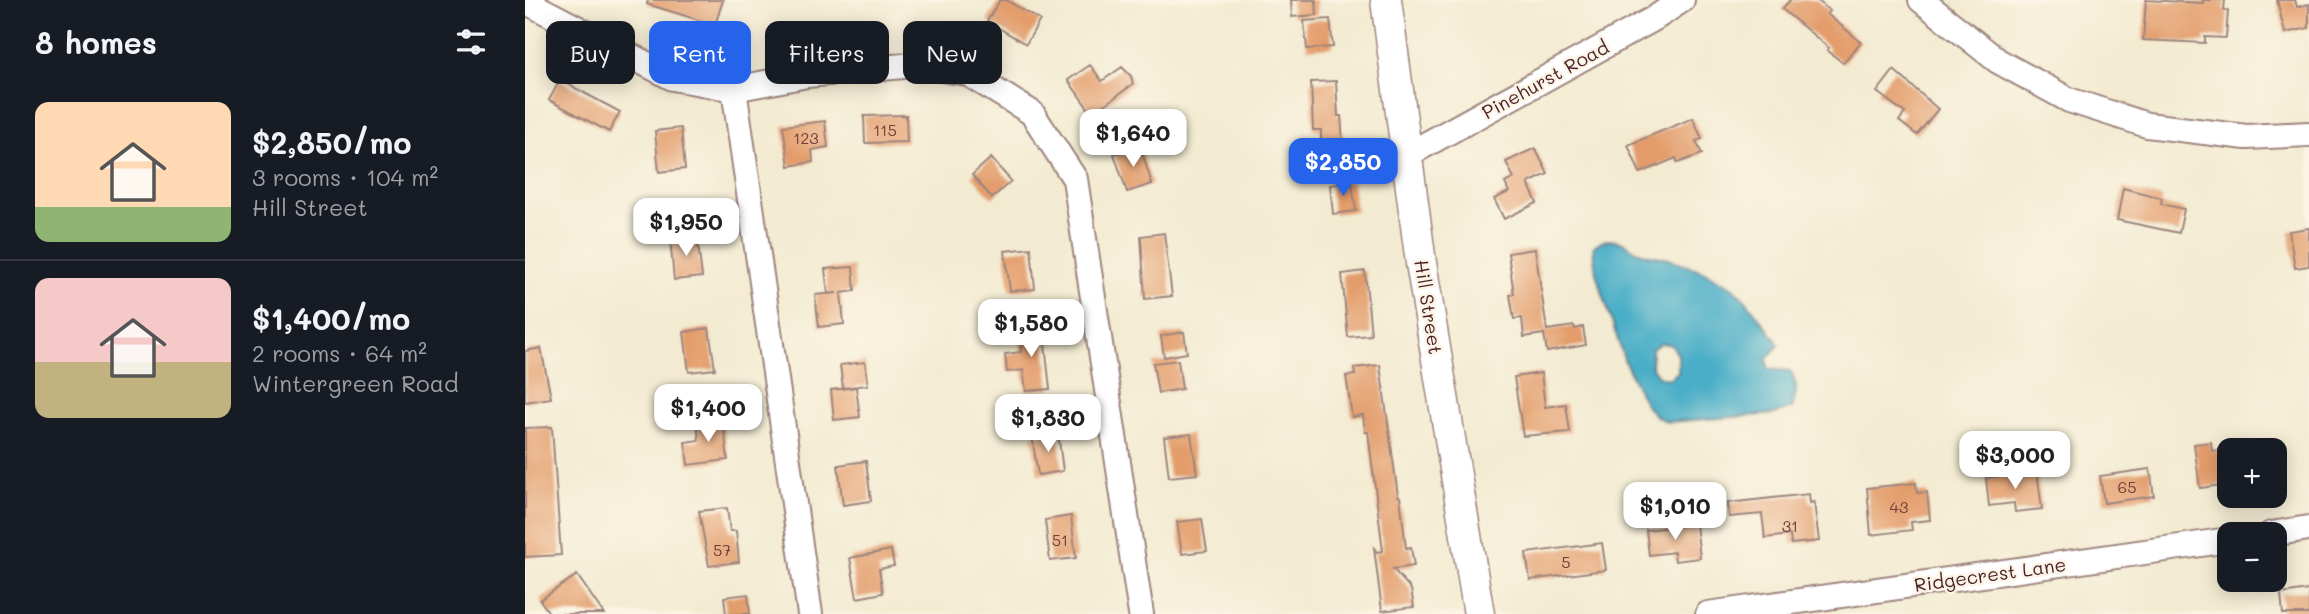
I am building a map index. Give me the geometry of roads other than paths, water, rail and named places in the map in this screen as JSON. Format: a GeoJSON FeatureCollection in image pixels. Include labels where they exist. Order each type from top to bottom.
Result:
{"type":"FeatureCollection","features":[{"type":"Feature","properties":{"kind":"street","name":"Hill Street"},"geometry":{"type":"LineString","coordinates":[[1386,0],[1423,275],[1479,614]]}},
{"type":"Feature","properties":{"kind":"street","name":"Pinehurst Road"},"geometry":{"type":"LineString","coordinates":[[1407,155],[1655,18],[1682,0]]}},
{"type":"Feature","properties":{"kind":"street"},"geometry":{"type":"LineString","coordinates":[[1921,0],[1998,61],[2069,100],[2147,125],[2246,137],[2309,134]]}},
{"type":"Feature","properties":{"kind":"street"},"geometry":{"type":"LineString","coordinates":[[525,1],[673,78],[734,89],[807,75],[914,65],[967,72],[1032,113],[1075,179],[1142,614]]}},
{"type":"Feature","properties":{"kind":"street"},"geometry":{"type":"LineString","coordinates":[[734,89],[810,614]]}},
{"type":"Feature","properties":{"kind":"street"},"geometry":{"type":"LineString","coordinates":[[2287,531],[2309,528]]}},
{"type":"Feature","properties":{"kind":"street","name":"Ridgecrest Lane"},"geometry":{"type":"LineString","coordinates":[[1708,614],[2217,542]]}},
{"type":"Feature","properties":{"kind":"water"},"geometry":{"type":"Polygon","coordinates":[[[1613,240],[1638,252],[1703,271],[1732,287],[1745,299],[1779,345],[1767,358],[1768,369],[1790,371],[1793,376],[1796,385],[1792,408],[1775,414],[1667,422],[1656,416],[1646,406],[1625,362],[1596,273],[1593,248],[1599,242],[1613,240]],[[1661,343],[1652,349],[1651,366],[1658,376],[1669,379],[1678,372],[1678,355],[1672,345],[1661,343]]]}}]}
